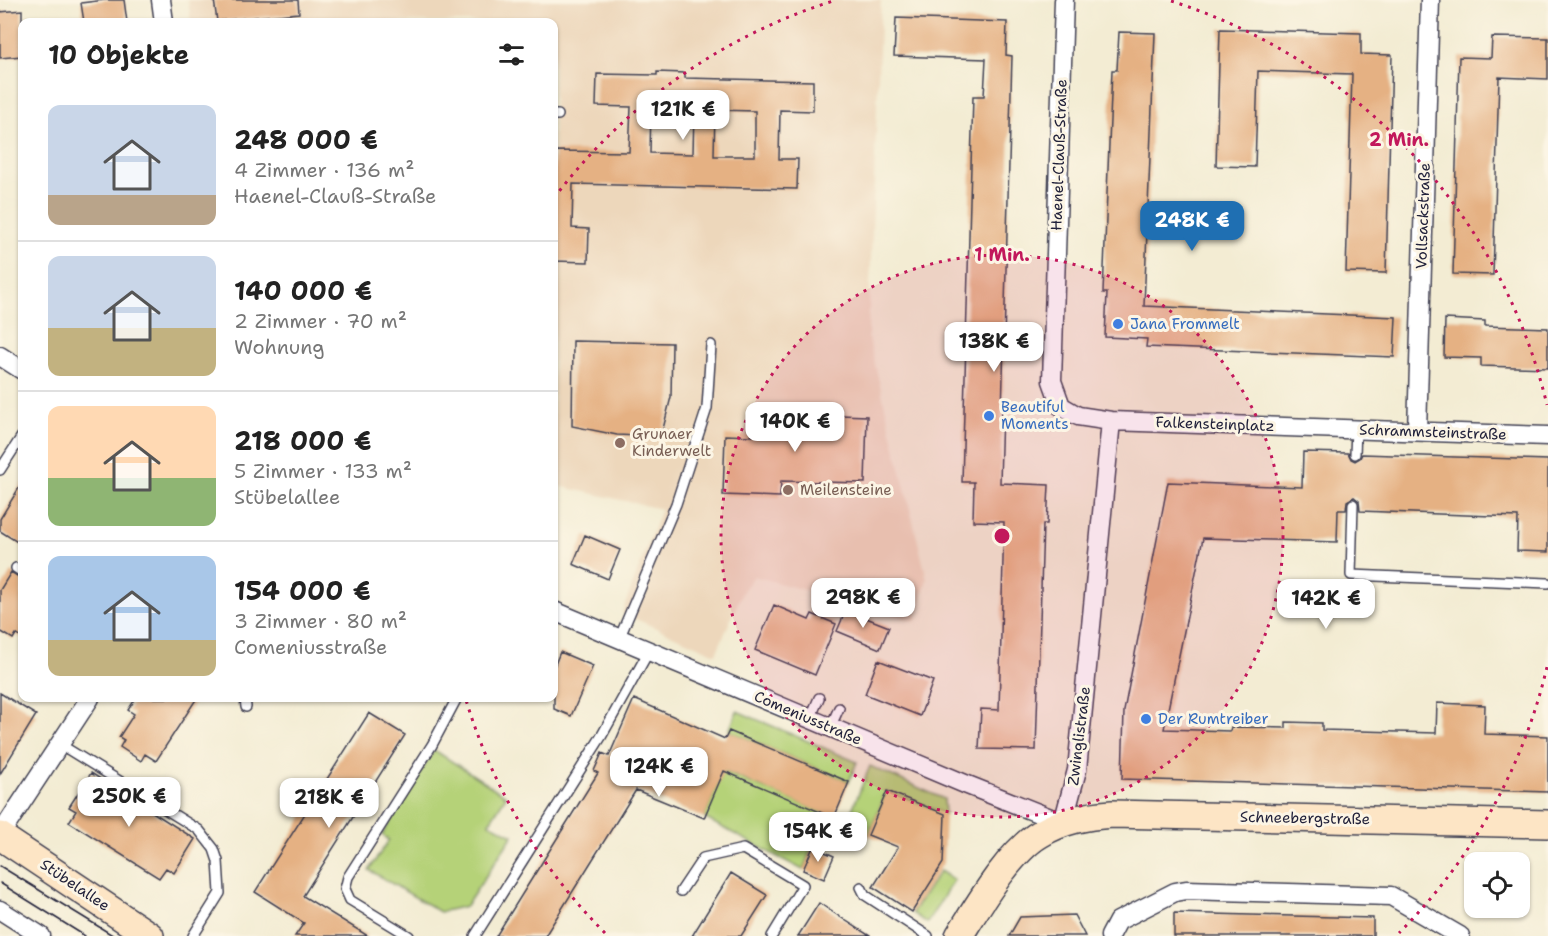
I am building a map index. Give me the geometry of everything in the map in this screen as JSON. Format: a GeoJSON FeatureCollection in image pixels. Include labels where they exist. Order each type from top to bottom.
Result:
{"type":"FeatureCollection","features":[{"type":"Feature","properties":{"kind":"street"},"geometry":{"type":"LineString","coordinates":[[161,0],[163,18]]}},
{"type":"Feature","properties":{"kind":"street","name":"Haenel-Clauß-Straße"},"geometry":{"type":"LineString","coordinates":[[1052,381],[1064,0]]}},
{"type":"Feature","properties":{"kind":"street","name":"Vollsackstraße"},"geometry":{"type":"LineString","coordinates":[[1417,431],[1430,0]]}},
{"type":"Feature","properties":{"kind":"street"},"geometry":{"type":"LineString","coordinates":[[0,356],[18,367]]}},
{"type":"Feature","properties":{"kind":"street","name":"Falkensteinplatz"},"geometry":{"type":"LineString","coordinates":[[1052,381],[1061,406],[1078,416],[1111,420],[1318,428]]}},
{"type":"Feature","properties":{"kind":"street","name":"Zwinglistraße"},"geometry":{"type":"LineString","coordinates":[[1063,823],[1077,770],[1111,420]]}},
{"type":"Feature","properties":{"kind":"street","name":"Schrammsteinstraße"},"geometry":{"type":"LineString","coordinates":[[1318,428],[1548,436]]}},
{"type":"Feature","properties":{"kind":"street","name":"Comeniusstraße"},"geometry":{"type":"LineString","coordinates":[[558,613],[830,728],[1063,823]]}},
{"type":"Feature","properties":{"kind":"street"},"geometry":{"type":"LineString","coordinates":[[0,835],[88,702]]}},
{"type":"Feature","properties":{"kind":"street","name":"Schneebergstraße"},"geometry":{"type":"LineString","coordinates":[[1063,823],[1084,816],[1112,814],[1548,824]]}},
{"type":"Feature","properties":{"kind":"street"},"geometry":{"type":"LineString","coordinates":[[959,936],[989,889],[1015,856],[1038,834],[1063,823]]}},
{"type":"Feature","properties":{"kind":"street","name":"Stübelallee"},"geometry":{"type":"LineString","coordinates":[[0,835],[150,936]]}},
{"type":"Feature","properties":{"kind":"street"},"geometry":{"type":"LineString","coordinates":[[1112,932],[1118,921],[1175,892],[1186,890],[1391,896],[1460,936]]}},
{"type":"Feature","properties":{"kind":"street"},"geometry":{"type":"LineString","coordinates":[[0,910],[41,936]]}},
{"type":"Feature","properties":{"kind":"lane"},"geometry":{"type":"LineString","coordinates":[[619,639],[676,504],[707,408],[711,345]]}},
{"type":"Feature","properties":{"kind":"lane"},"geometry":{"type":"LineString","coordinates":[[1355,454],[1356,429]]}},
{"type":"Feature","properties":{"kind":"lane"},"geometry":{"type":"LineString","coordinates":[[0,470],[18,442]]}},
{"type":"Feature","properties":{"kind":"lane"},"geometry":{"type":"LineString","coordinates":[[1353,504],[1351,575],[1548,583]]}},
{"type":"Feature","properties":{"kind":"lane"},"geometry":{"type":"LineString","coordinates":[[475,936],[601,737],[649,651]]}},
{"type":"Feature","properties":{"kind":"lane"},"geometry":{"type":"LineString","coordinates":[[810,719],[819,698]]}},
{"type":"Feature","properties":{"kind":"lane"},"geometry":{"type":"LineString","coordinates":[[409,936],[351,900],[345,889],[348,877],[432,745],[455,702]]}},
{"type":"Feature","properties":{"kind":"lane"},"geometry":{"type":"LineString","coordinates":[[830,728],[839,708]]}},
{"type":"Feature","properties":{"kind":"lane"},"geometry":{"type":"LineString","coordinates":[[61,745],[199,830],[214,849],[218,861],[220,893],[193,936]]}},
{"type":"Feature","properties":{"kind":"lane"},"geometry":{"type":"LineString","coordinates":[[681,891],[703,858],[743,849],[803,885],[772,936]]}},
{"type":"Feature","properties":{"kind":"lane"},"geometry":{"type":"LineString","coordinates":[[861,887],[865,895],[928,936]]}},
{"type":"Feature","properties":{"kind":"shaded area"},"geometry":{"type":"Polygon","coordinates":[[[188,0],[881,0],[868,336],[927,579],[915,621],[754,576],[743,591],[716,654],[622,613],[661,509],[558,486],[558,18],[190,18],[188,0]]]}},
{"type":"Feature","properties":{"kind":"green space"},"geometry":{"type":"Polygon","coordinates":[[[737,711],[857,762],[849,782],[729,731],[737,711]]]}},
{"type":"Feature","properties":{"kind":"green space"},"geometry":{"type":"Polygon","coordinates":[[[434,750],[506,796],[489,823],[513,835],[466,906],[440,912],[369,870],[389,840],[382,835],[434,750]]]}},
{"type":"Feature","properties":{"kind":"green space"},"geometry":{"type":"Polygon","coordinates":[[[870,766],[944,799],[945,814],[887,791],[868,835],[845,827],[870,766]]]}},
{"type":"Feature","properties":{"kind":"green space"},"geometry":{"type":"Polygon","coordinates":[[[723,771],[824,813],[803,870],[704,818],[723,771]]]}},
{"type":"Feature","properties":{"kind":"green space"},"geometry":{"type":"Polygon","coordinates":[[[940,871],[954,880],[927,923],[912,913],[940,871]]]}},
{"type":"Feature","properties":{"kind":"building"},"geometry":{"type":"Polygon","coordinates":[[[124,0],[126,18],[83,18],[81,3],[124,0]]]}},
{"type":"Feature","properties":{"kind":"building"},"geometry":{"type":"Polygon","coordinates":[[[214,0],[298,0],[299,13],[248,18],[217,18],[214,0]]]}},
{"type":"Feature","properties":{"kind":"building"},"geometry":{"type":"Polygon","coordinates":[[[22,10],[22,18],[18,18],[18,56],[0,58],[0,12],[22,10]]]}},
{"type":"Feature","properties":{"kind":"building"},"geometry":{"type":"Polygon","coordinates":[[[896,18],[1007,22],[1006,55],[1012,56],[1000,483],[1049,485],[1047,524],[1043,524],[1036,750],[979,749],[981,709],[999,710],[1004,522],[973,521],[974,482],[962,482],[973,96],[984,96],[986,59],[894,56],[896,18]]]}},
{"type":"Feature","properties":{"kind":"building"},"geometry":{"type":"Polygon","coordinates":[[[1220,29],[1361,33],[1361,54],[1392,55],[1386,273],[1346,272],[1352,74],[1258,71],[1255,167],[1216,166],[1220,29]]]}},
{"type":"Feature","properties":{"kind":"building"},"geometry":{"type":"Polygon","coordinates":[[[1119,32],[1155,33],[1144,306],[1396,317],[1394,357],[1146,347],[1147,339],[1105,337],[1107,293],[1103,293],[1112,70],[1117,70],[1119,32]]]}},
{"type":"Feature","properties":{"kind":"building"},"geometry":{"type":"Polygon","coordinates":[[[1492,37],[1548,38],[1548,79],[1499,77],[1493,275],[1453,274],[1459,57],[1491,58],[1492,37]]]}},
{"type":"Feature","properties":{"kind":"building"},"geometry":{"type":"Polygon","coordinates":[[[657,72],[685,73],[685,78],[813,81],[813,111],[780,110],[779,159],[798,159],[797,189],[573,184],[572,228],[589,229],[588,262],[558,261],[558,151],[629,152],[631,107],[596,106],[597,74],[657,75],[657,72]],[[651,109],[650,153],[693,154],[694,110],[651,109]],[[715,110],[714,156],[755,156],[755,111],[715,110]]]}},
{"type":"Feature","properties":{"kind":"building"},"geometry":{"type":"Polygon","coordinates":[[[1445,319],[1485,321],[1485,326],[1548,328],[1548,368],[1481,366],[1481,358],[1444,357],[1445,319]]]}},
{"type":"Feature","properties":{"kind":"building"},"geometry":{"type":"Polygon","coordinates":[[[573,341],[672,343],[671,397],[661,437],[617,435],[572,426],[573,341]]]}},
{"type":"Feature","properties":{"kind":"building"},"geometry":{"type":"Polygon","coordinates":[[[754,412],[867,416],[865,483],[781,481],[780,497],[723,495],[725,435],[753,436],[754,412]]]}},
{"type":"Feature","properties":{"kind":"building"},"geometry":{"type":"Polygon","coordinates":[[[1303,452],[1348,453],[1355,461],[1362,454],[1548,460],[1548,552],[1517,551],[1518,517],[1360,511],[1359,501],[1354,497],[1347,501],[1346,510],[1338,510],[1337,542],[1203,538],[1164,729],[1230,731],[1231,727],[1286,728],[1286,722],[1322,723],[1322,730],[1436,733],[1437,703],[1485,705],[1484,734],[1548,736],[1548,792],[1122,779],[1124,711],[1168,482],[1302,487],[1303,452]]]}},
{"type":"Feature","properties":{"kind":"building"},"geometry":{"type":"Polygon","coordinates":[[[18,490],[18,542],[0,531],[0,519],[18,490]]]}},
{"type":"Feature","properties":{"kind":"building"},"geometry":{"type":"Polygon","coordinates":[[[585,535],[620,550],[608,579],[573,564],[585,535]]]}},
{"type":"Feature","properties":{"kind":"building"},"geometry":{"type":"Polygon","coordinates":[[[11,572],[18,576],[18,635],[16,634],[13,639],[0,631],[0,590],[11,572]]]}},
{"type":"Feature","properties":{"kind":"building"},"geometry":{"type":"Polygon","coordinates":[[[774,605],[809,620],[812,614],[836,624],[815,675],[755,650],[774,605]]]}},
{"type":"Feature","properties":{"kind":"building"},"geometry":{"type":"Polygon","coordinates":[[[846,610],[889,627],[880,649],[837,631],[846,610]]]}},
{"type":"Feature","properties":{"kind":"building"},"geometry":{"type":"Polygon","coordinates":[[[560,652],[593,666],[571,716],[554,709],[554,702],[558,702],[560,652]]]}},
{"type":"Feature","properties":{"kind":"building"},"geometry":{"type":"Polygon","coordinates":[[[878,660],[933,681],[920,716],[865,694],[878,660]]]}},
{"type":"Feature","properties":{"kind":"building"},"geometry":{"type":"Polygon","coordinates":[[[0,693],[36,715],[0,774],[0,693]]]}},
{"type":"Feature","properties":{"kind":"building"},"geometry":{"type":"Polygon","coordinates":[[[634,699],[725,739],[729,731],[849,782],[834,818],[724,771],[704,818],[636,790],[545,936],[496,936],[598,773],[594,771],[602,753],[609,756],[634,699]]]}},
{"type":"Feature","properties":{"kind":"building"},"geometry":{"type":"Polygon","coordinates":[[[133,702],[194,702],[156,761],[145,754],[141,761],[120,747],[124,740],[119,737],[134,714],[128,710],[133,702]]]}},
{"type":"Feature","properties":{"kind":"building"},"geometry":{"type":"Polygon","coordinates":[[[369,713],[405,735],[303,896],[368,936],[295,936],[304,923],[255,892],[369,713]]]}},
{"type":"Feature","properties":{"kind":"building"},"geometry":{"type":"Polygon","coordinates":[[[91,773],[195,839],[174,873],[166,868],[159,878],[69,822],[76,811],[69,807],[91,773]]]}},
{"type":"Feature","properties":{"kind":"building"},"geometry":{"type":"Polygon","coordinates":[[[887,791],[945,814],[943,863],[912,912],[873,887],[898,847],[868,835],[887,791]]]}},
{"type":"Feature","properties":{"kind":"building"},"geometry":{"type":"Polygon","coordinates":[[[813,847],[834,856],[824,879],[803,870],[813,847]]]}},
{"type":"Feature","properties":{"kind":"building"},"geometry":{"type":"Polygon","coordinates":[[[731,873],[767,895],[741,936],[692,936],[731,873]]]}},
{"type":"Feature","properties":{"kind":"building"},"geometry":{"type":"Polygon","coordinates":[[[819,903],[837,915],[870,936],[798,936],[819,903]]]}},
{"type":"Feature","properties":{"kind":"building"},"geometry":{"type":"Polygon","coordinates":[[[1174,913],[1373,918],[1373,936],[1174,936],[1174,913]]]}},
{"type":"Feature","properties":{"kind":"building"},"geometry":{"type":"Polygon","coordinates":[[[1074,915],[1085,936],[1009,936],[1020,917],[1074,915]]]}},
{"type":"Feature","properties":{"kind":"tram line"},"geometry":{"type":"LineString","coordinates":[[0,866],[114,936]]}},
{"type":"Feature","properties":{"kind":"tram line"},"geometry":{"type":"LineString","coordinates":[[0,883],[85,936]]}},
{"type":"Feature","properties":{"kind":"place","name":"Jana Frommelt"},"geometry":{"type":"Point","coordinates":[1118,324]}},
{"type":"Feature","properties":{"kind":"place","name":"Beautiful Moments"},"geometry":{"type":"Point","coordinates":[989,416]}},
{"type":"Feature","properties":{"kind":"place","name":"Grunaer Kinderwelt"},"geometry":{"type":"Point","coordinates":[620,443]}},
{"type":"Feature","properties":{"kind":"place","name":"Meilensteine"},"geometry":{"type":"Point","coordinates":[788,490]}},
{"type":"Feature","properties":{"kind":"place","name":"Der Rumtreiber"},"geometry":{"type":"Point","coordinates":[1146,719]}}]}
